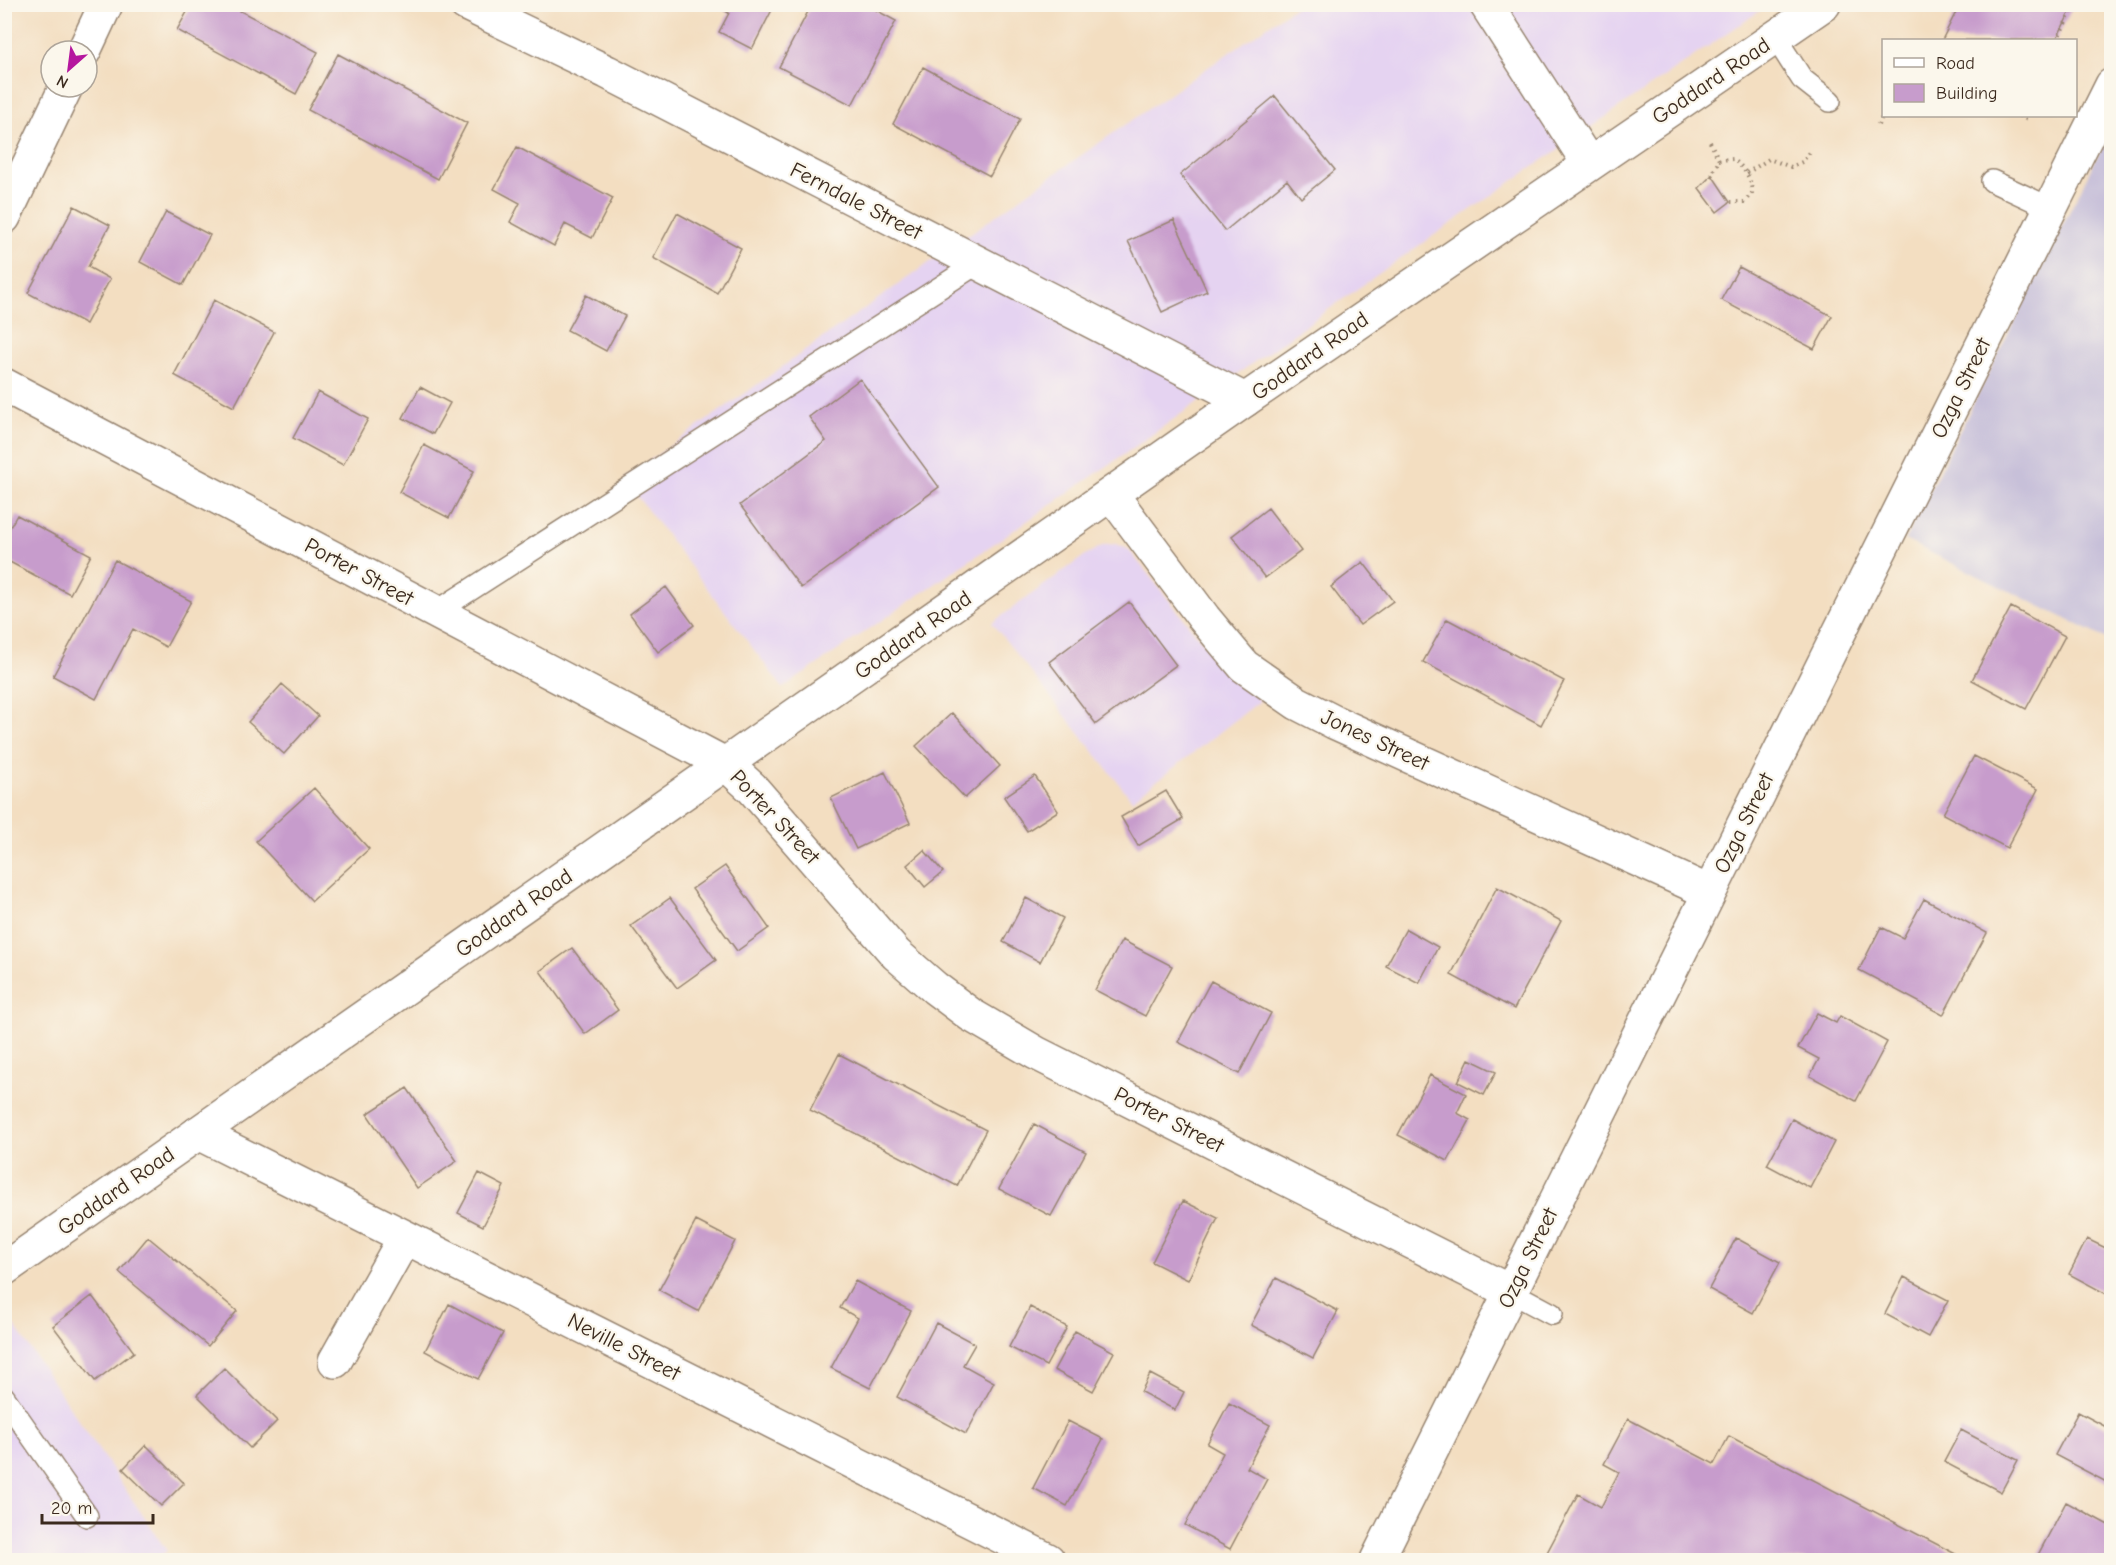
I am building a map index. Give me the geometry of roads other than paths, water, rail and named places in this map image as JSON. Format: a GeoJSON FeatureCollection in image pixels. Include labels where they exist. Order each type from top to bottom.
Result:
{"type":"FeatureCollection","features":[{"type":"Feature","properties":{"kind":"street"},"geometry":{"type":"LineString","coordinates":[[90,39],[106,4]]}},
{"type":"Feature","properties":{"kind":"street","name":"Ferndale Street"},"geometry":{"type":"LineString","coordinates":[[466,4],[607,72],[1245,400]]}},
{"type":"Feature","properties":{"kind":"street"},"geometry":{"type":"LineString","coordinates":[[1486,4],[1588,164]]}},
{"type":"Feature","properties":{"kind":"street","name":"Goddard Road"},"geometry":{"type":"LineString","coordinates":[[4,1269],[727,765],[1245,400],[1824,4]]}},
{"type":"Feature","properties":{"kind":"street","name":"Ozga Street"},"geometry":{"type":"LineString","coordinates":[[1377,1560],[2112,85]]}},
{"type":"Feature","properties":{"kind":"street"},"geometry":{"type":"LineString","coordinates":[[4,218],[60,99]]}},
{"type":"Feature","properties":{"kind":"street","name":"Porter Street"},"geometry":{"type":"LineString","coordinates":[[4,385],[727,765],[752,788],[896,954],[971,1015],[1046,1059],[1511,1292]]}},
{"type":"Feature","properties":{"kind":"street","name":"Jones Street"},"geometry":{"type":"LineString","coordinates":[[1112,495],[1203,618],[1244,666],[1297,703],[1334,722],[1709,892]]}},
{"type":"Feature","properties":{"kind":"street","name":"Neville Street"},"geometry":{"type":"LineString","coordinates":[[198,1133],[1048,1560]]}},
{"type":"Feature","properties":{"kind":"street"},"geometry":{"type":"LineString","coordinates":[[335,1360],[405,1237]]}},
{"type":"Feature","properties":{"kind":"lane"},"geometry":{"type":"LineString","coordinates":[[1775,37],[1802,79],[1830,101]]}},
{"type":"Feature","properties":{"kind":"lane"},"geometry":{"type":"LineString","coordinates":[[1992,180],[2050,208]]}},
{"type":"Feature","properties":{"kind":"lane"},"geometry":{"type":"LineString","coordinates":[[436,612],[978,263]]}},
{"type":"Feature","properties":{"kind":"lane"},"geometry":{"type":"LineString","coordinates":[[1511,1292],[1552,1314]]}},
{"type":"Feature","properties":{"kind":"lane"},"geometry":{"type":"LineString","coordinates":[[4,1397],[87,1516]]}}]}
